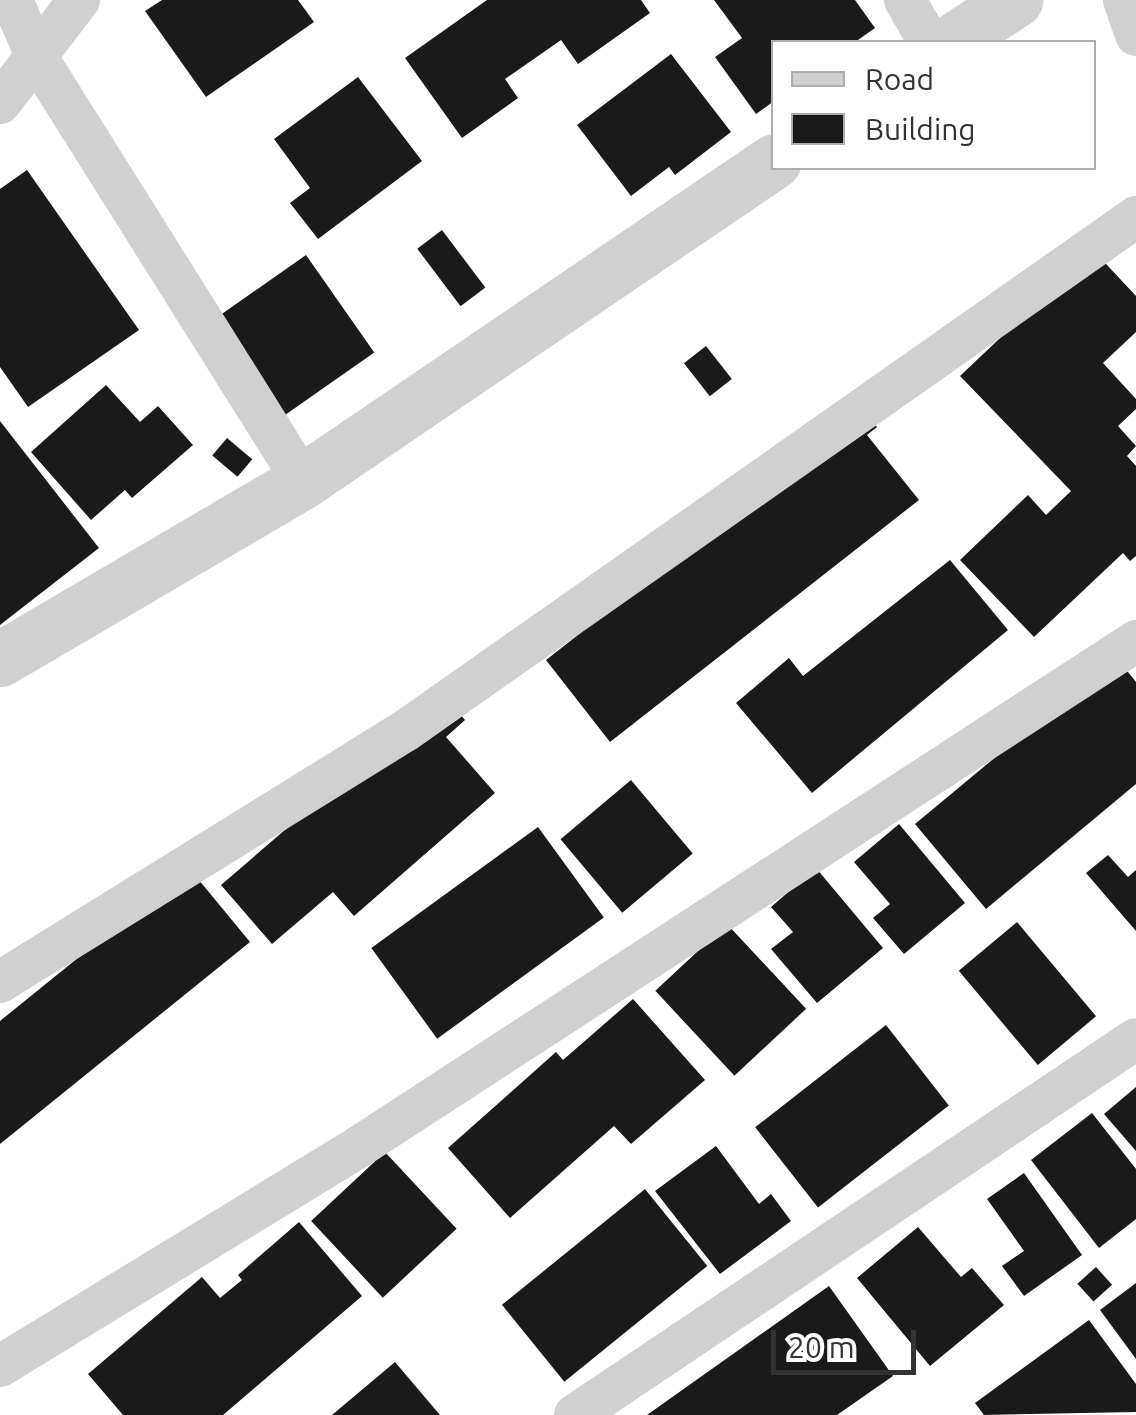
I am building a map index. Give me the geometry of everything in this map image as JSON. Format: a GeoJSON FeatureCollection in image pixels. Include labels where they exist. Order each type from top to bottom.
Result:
{"type":"FeatureCollection","features":[{"type":"Feature","properties":{"kind":"street"},"geometry":{"type":"LineString","coordinates":[[0,102],[79,0]]}},
{"type":"Feature","properties":{"kind":"street"},"geometry":{"type":"LineString","coordinates":[[905,0],[929,40]]}},
{"type":"Feature","properties":{"kind":"street"},"geometry":{"type":"LineString","coordinates":[[955,40],[1015,0]]}},
{"type":"Feature","properties":{"kind":"street"},"geometry":{"type":"LineString","coordinates":[[1124,0],[1136,35]]}},
{"type":"Feature","properties":{"kind":"street"},"geometry":{"type":"LineString","coordinates":[[0,6],[12,1],[36,56],[303,481]]}},
{"type":"Feature","properties":{"kind":"street"},"geometry":{"type":"LineString","coordinates":[[0,659],[303,481],[771,163]]}},
{"type":"Feature","properties":{"kind":"street"},"geometry":{"type":"LineString","coordinates":[[0,982],[405,731],[1136,217]]}},
{"type":"Feature","properties":{"kind":"street"},"geometry":{"type":"LineString","coordinates":[[0,1366],[360,1146],[1136,641]]}},
{"type":"Feature","properties":{"kind":"street"},"geometry":{"type":"LineString","coordinates":[[575,1415],[1136,1039]]}},
{"type":"Feature","properties":{"kind":"building"},"geometry":{"type":"Polygon","coordinates":[[[162,0],[298,0],[314,22],[206,97],[145,11],[162,0]]]}},
{"type":"Feature","properties":{"kind":"building"},"geometry":{"type":"Polygon","coordinates":[[[487,0],[641,0],[650,13],[578,64],[561,40],[505,79],[518,98],[462,138],[405,58],[487,0]]]}},
{"type":"Feature","properties":{"kind":"building"},"geometry":{"type":"Polygon","coordinates":[[[714,0],[855,0],[875,28],[858,40],[771,40],[771,103],[756,114],[715,57],[742,38],[714,0]]]}},
{"type":"Feature","properties":{"kind":"building"},"geometry":{"type":"Polygon","coordinates":[[[671,54],[731,132],[675,175],[669,167],[631,196],[577,125],[671,54]]]}},
{"type":"Feature","properties":{"kind":"building"},"geometry":{"type":"Polygon","coordinates":[[[358,77],[422,161],[318,239],[290,203],[310,188],[274,139],[358,77]]]}},
{"type":"Feature","properties":{"kind":"building"},"geometry":{"type":"Polygon","coordinates":[[[27,170],[139,330],[28,407],[0,367],[0,189],[27,170]]]}},
{"type":"Feature","properties":{"kind":"building"},"geometry":{"type":"Polygon","coordinates":[[[442,230],[485,288],[461,306],[417,249],[442,230]]]}},
{"type":"Feature","properties":{"kind":"building"},"geometry":{"type":"Polygon","coordinates":[[[1093,250],[1136,296],[1136,332],[1103,363],[1136,399],[1136,409],[1118,426],[1136,446],[1127,456],[1136,466],[1136,556],[1130,561],[1123,553],[1034,637],[960,560],[1028,495],[1046,515],[1071,491],[960,376],[1093,250]]]}},
{"type":"Feature","properties":{"kind":"building"},"geometry":{"type":"Polygon","coordinates":[[[306,255],[374,352],[283,417],[214,319],[306,255]]]}},
{"type":"Feature","properties":{"kind":"building"},"geometry":{"type":"Polygon","coordinates":[[[706,346],[732,379],[710,396],[684,363],[706,346]]]}},
{"type":"Feature","properties":{"kind":"building"},"geometry":{"type":"Polygon","coordinates":[[[106,385],[140,422],[158,406],[193,445],[132,498],[125,490],[91,520],[31,452],[106,385]]]}},
{"type":"Feature","properties":{"kind":"building"},"geometry":{"type":"Polygon","coordinates":[[[859,404],[877,427],[867,435],[919,500],[610,742],[546,660],[795,465],[859,404]]]}},
{"type":"Feature","properties":{"kind":"building"},"geometry":{"type":"Polygon","coordinates":[[[0,421],[99,548],[0,625],[0,421]]]}},
{"type":"Feature","properties":{"kind":"building"},"geometry":{"type":"Polygon","coordinates":[[[227,438],[252,459],[237,477],[212,456],[227,438]]]}},
{"type":"Feature","properties":{"kind":"building"},"geometry":{"type":"Polygon","coordinates":[[[950,560],[1008,630],[812,793],[736,703],[789,658],[803,676],[950,560]]]}},
{"type":"Feature","properties":{"kind":"building"},"geometry":{"type":"Polygon","coordinates":[[[1116,657],[1136,682],[1136,784],[986,909],[915,824],[1116,657]]]}},
{"type":"Feature","properties":{"kind":"building"},"geometry":{"type":"Polygon","coordinates":[[[443,694],[465,720],[446,737],[495,793],[354,916],[333,892],[272,944],[221,885],[443,694]]]}},
{"type":"Feature","properties":{"kind":"building"},"geometry":{"type":"Polygon","coordinates":[[[631,780],[693,854],[622,913],[561,839],[631,780]]]}},
{"type":"Feature","properties":{"kind":"building"},"geometry":{"type":"Polygon","coordinates":[[[899,824],[965,903],[904,954],[873,918],[890,904],[854,862],[899,824]]]}},
{"type":"Feature","properties":{"kind":"building"},"geometry":{"type":"Polygon","coordinates":[[[538,827],[604,918],[437,1039],[371,948],[538,827]]]}},
{"type":"Feature","properties":{"kind":"building"},"geometry":{"type":"Polygon","coordinates":[[[1108,855],[1128,877],[1136,870],[1136,931],[1086,873],[1108,855]]]}},
{"type":"Feature","properties":{"kind":"building"},"geometry":{"type":"Polygon","coordinates":[[[189,868],[250,942],[0,1144],[0,1021],[189,868]]]}},
{"type":"Feature","properties":{"kind":"building"},"geometry":{"type":"Polygon","coordinates":[[[816,868],[883,948],[817,1003],[771,949],[793,932],[771,907],[816,868]]]}},
{"type":"Feature","properties":{"kind":"building"},"geometry":{"type":"Polygon","coordinates":[[[1017,922],[1096,1016],[1038,1065],[959,971],[1017,922]]]}},
{"type":"Feature","properties":{"kind":"building"},"geometry":{"type":"Polygon","coordinates":[[[727,924],[806,1009],[734,1076],[655,991],[727,924]]]}},
{"type":"Feature","properties":{"kind":"building"},"geometry":{"type":"Polygon","coordinates":[[[633,999],[705,1080],[631,1144],[614,1126],[510,1218],[448,1148],[556,1052],[563,1060],[633,999]]]}},
{"type":"Feature","properties":{"kind":"building"},"geometry":{"type":"Polygon","coordinates":[[[886,1025],[949,1105],[818,1208],[755,1127],[886,1025]]]}},
{"type":"Feature","properties":{"kind":"building"},"geometry":{"type":"Polygon","coordinates":[[[1136,1087],[1136,1151],[1104,1114],[1136,1087]]]}},
{"type":"Feature","properties":{"kind":"building"},"geometry":{"type":"Polygon","coordinates":[[[1092,1113],[1136,1169],[1136,1219],[1099,1248],[1031,1160],[1092,1113]]]}},
{"type":"Feature","properties":{"kind":"building"},"geometry":{"type":"Polygon","coordinates":[[[716,1146],[759,1204],[771,1194],[791,1221],[720,1274],[655,1191],[716,1146]]]}},
{"type":"Feature","properties":{"kind":"building"},"geometry":{"type":"Polygon","coordinates":[[[385,1152],[457,1229],[383,1298],[311,1221],[385,1152]]]}},
{"type":"Feature","properties":{"kind":"building"},"geometry":{"type":"Polygon","coordinates":[[[1024,1173],[1082,1255],[1024,1296],[1002,1266],[1024,1251],[987,1199],[1024,1173]]]}},
{"type":"Feature","properties":{"kind":"building"},"geometry":{"type":"Polygon","coordinates":[[[645,1189],[707,1266],[564,1382],[502,1305],[645,1189]]]}},
{"type":"Feature","properties":{"kind":"building"},"geometry":{"type":"Polygon","coordinates":[[[299,1222],[362,1296],[223,1415],[123,1415],[88,1374],[202,1277],[220,1298],[242,1280],[238,1275],[299,1222]]]}},
{"type":"Feature","properties":{"kind":"building"},"geometry":{"type":"Polygon","coordinates":[[[918,1227],[961,1277],[972,1268],[1004,1305],[930,1366],[857,1278],[918,1227]]]}},
{"type":"Feature","properties":{"kind":"building"},"geometry":{"type":"Polygon","coordinates":[[[1096,1267],[1112,1285],[1093,1302],[1077,1284],[1096,1267]]]}},
{"type":"Feature","properties":{"kind":"building"},"geometry":{"type":"Polygon","coordinates":[[[1136,1283],[1136,1359],[1100,1310],[1136,1283]]]}},
{"type":"Feature","properties":{"kind":"building"},"geometry":{"type":"Polygon","coordinates":[[[829,1286],[893,1376],[837,1415],[647,1415],[829,1286]]]}},
{"type":"Feature","properties":{"kind":"building"},"geometry":{"type":"Polygon","coordinates":[[[1089,1320],[1136,1384],[1136,1412],[984,1415],[975,1403],[1089,1320]]]}},
{"type":"Feature","properties":{"kind":"building"},"geometry":{"type":"Polygon","coordinates":[[[395,1362],[440,1415],[332,1415],[395,1362]]]}}]}
